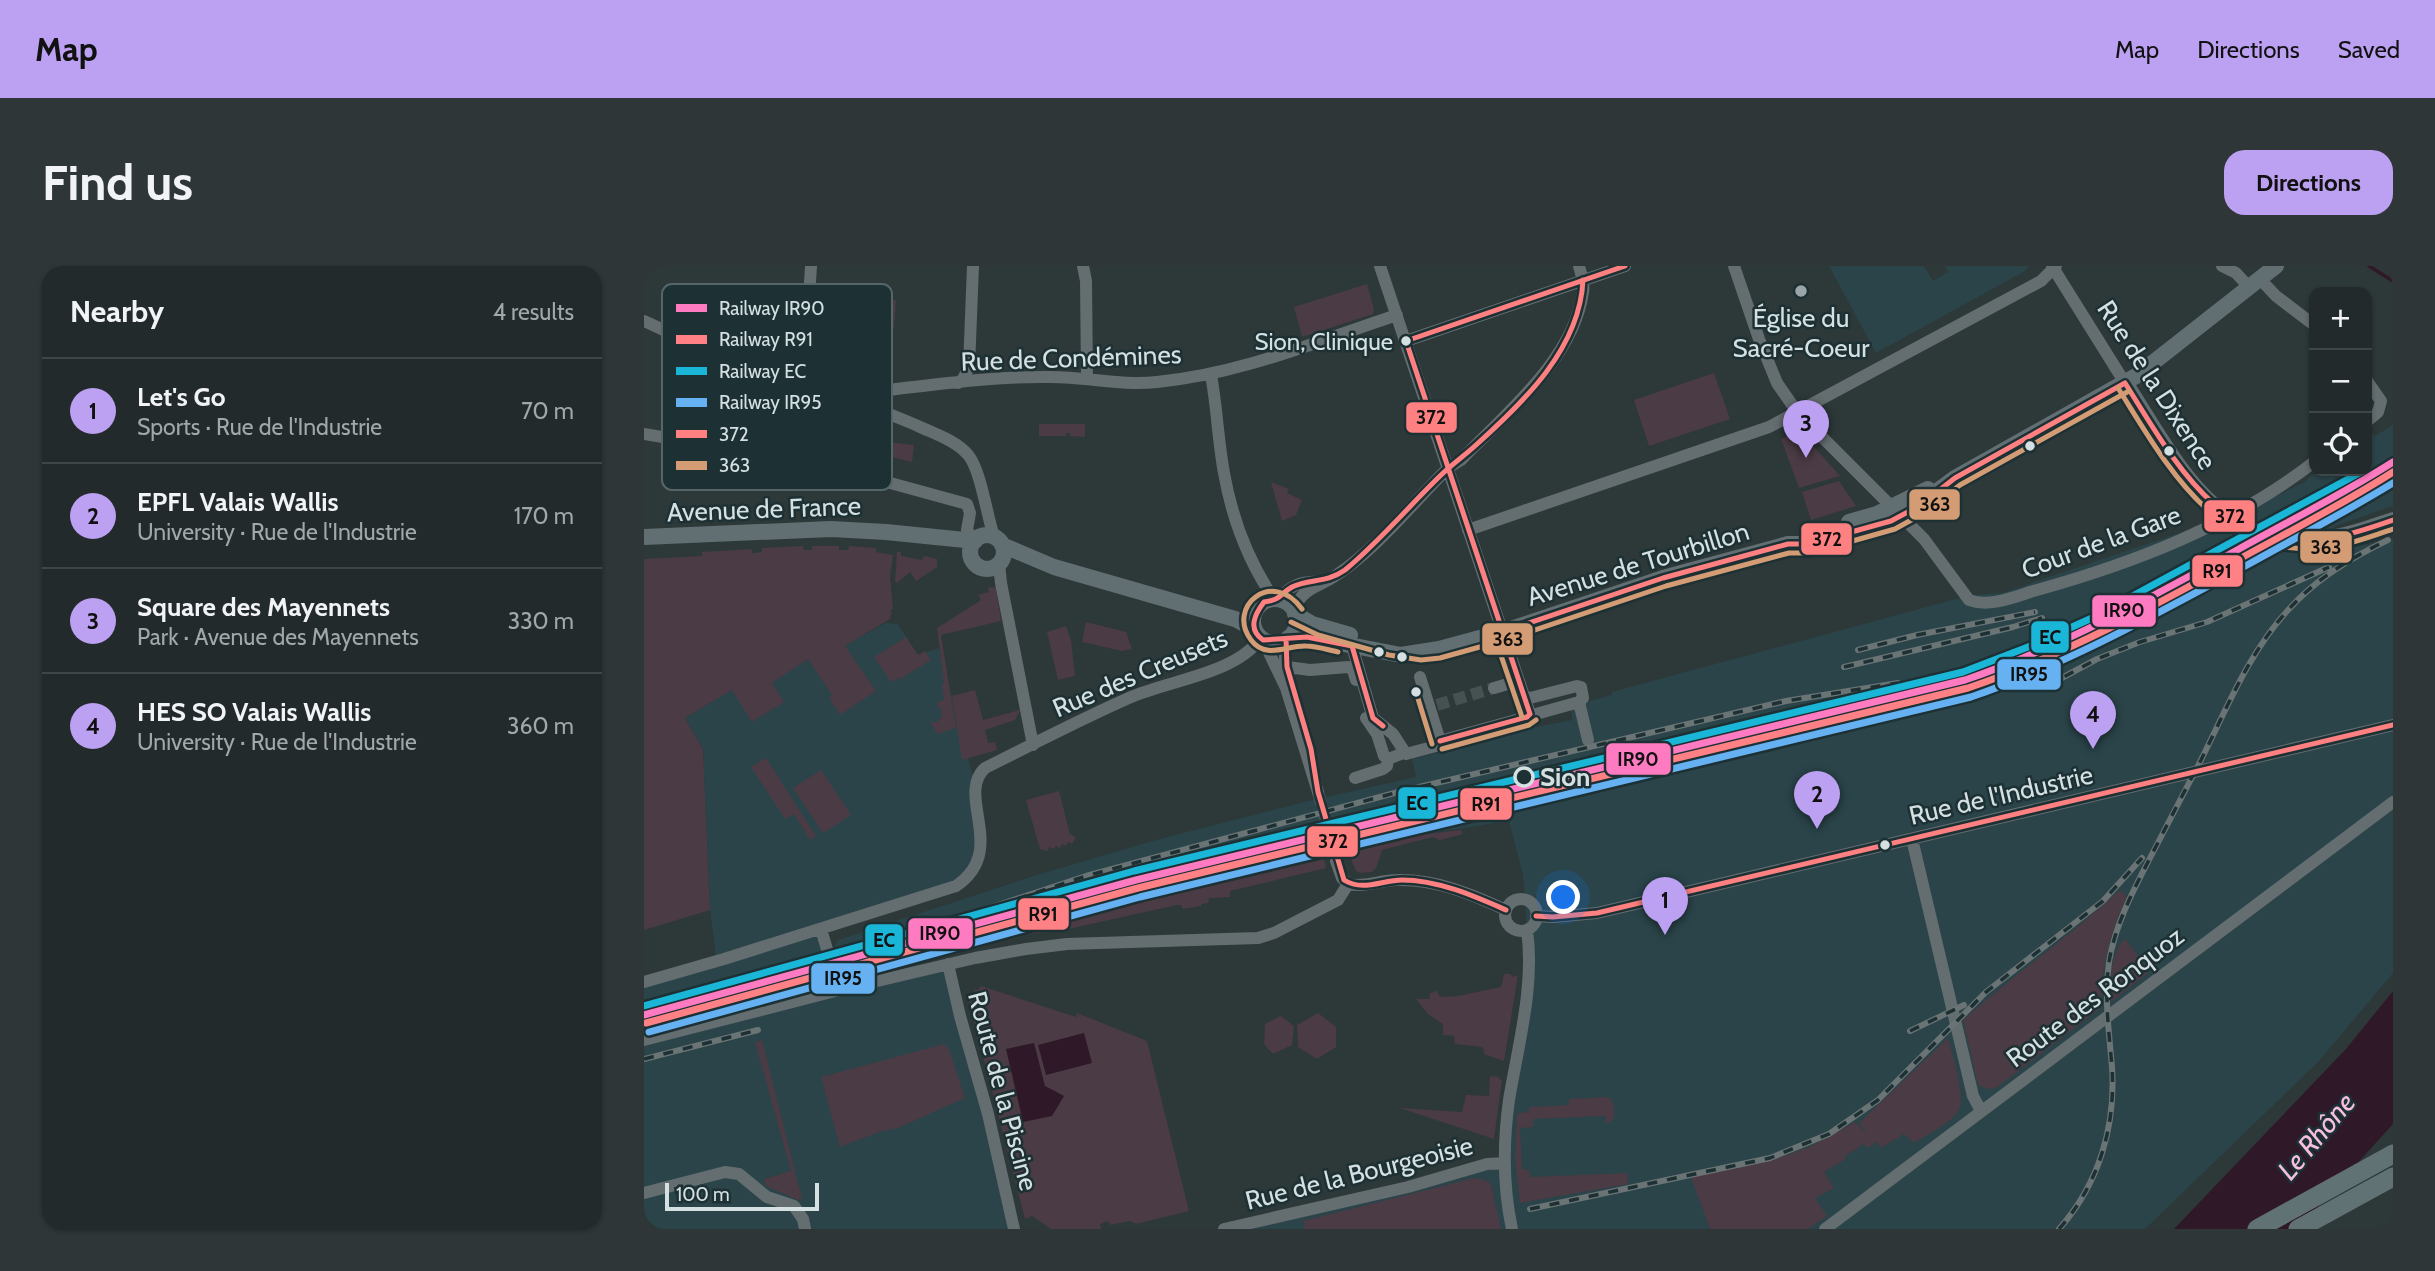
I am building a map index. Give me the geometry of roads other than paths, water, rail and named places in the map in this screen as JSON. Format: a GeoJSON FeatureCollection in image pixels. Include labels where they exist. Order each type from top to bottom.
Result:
{"type":"FeatureCollection","features":[{"type":"Feature","properties":{"kind":"highway"},"geometry":{"type":"LineString","coordinates":[[2257,1229],[2393,1154]]}},
{"type":"Feature","properties":{"kind":"highway"},"geometry":{"type":"LineString","coordinates":[[2298,1229],[2393,1177]]}},
{"type":"Feature","properties":{"kind":"main road","name":"Avenue de Tourbillon"},"geometry":{"type":"LineString","coordinates":[[1502,632],[1663,578],[1788,544],[1808,544],[1880,525],[1934,485],[1955,478],[2125,383],[2276,266]]}},
{"type":"Feature","properties":{"kind":"main road","name":"Rue de la Dixence"},"geometry":{"type":"LineString","coordinates":[[2125,383],[2184,475],[2217,510],[2238,524],[2268,536],[2293,540],[2323,539],[2354,533],[2393,520]]}},
{"type":"Feature","properties":{"kind":"main road","name":"Avenue de France"},"geometry":{"type":"LineString","coordinates":[[644,537],[815,529],[886,532],[953,549],[973,549]]}},
{"type":"Feature","properties":{"kind":"main road"},"geometry":{"type":"LineString","coordinates":[[1054,567],[999,564],[990,569],[982,568],[974,563],[973,549],[984,536],[1054,567],[1235,619],[1276,643],[1308,637],[1353,650],[1401,655],[1439,649],[1502,632]]}},
{"type":"Feature","properties":{"kind":"main road"},"geometry":{"type":"LineString","coordinates":[[998,541],[1004,554],[999,564]]}},
{"type":"Feature","properties":{"kind":"main road"},"geometry":{"type":"LineString","coordinates":[[1135,590],[1231,608],[1271,601],[1286,603],[1294,612],[1321,627],[1391,647],[1421,651]]}},
{"type":"Feature","properties":{"kind":"main road"},"geometry":{"type":"LineString","coordinates":[[1259,635],[1254,615],[1271,601]]}},
{"type":"Feature","properties":{"kind":"main road"},"geometry":{"type":"LineString","coordinates":[[1287,639],[1295,629],[1294,612]]}},
{"type":"Feature","properties":{"kind":"street"},"geometry":{"type":"LineString","coordinates":[[811,266],[811,284]]}},
{"type":"Feature","properties":{"kind":"street"},"geometry":{"type":"LineString","coordinates":[[958,383],[969,367],[972,266]]}},
{"type":"Feature","properties":{"kind":"street"},"geometry":{"type":"LineString","coordinates":[[1083,266],[1087,378]]}},
{"type":"Feature","properties":{"kind":"street"},"geometry":{"type":"LineString","coordinates":[[1380,266],[1530,714]]}},
{"type":"Feature","properties":{"kind":"street"},"geometry":{"type":"LineString","coordinates":[[1294,612],[1303,594],[1348,567],[1447,468],[1461,460],[1558,355],[1576,319],[1583,292],[1583,280],[1578,266]]}},
{"type":"Feature","properties":{"kind":"street"},"geometry":{"type":"LineString","coordinates":[[1406,341],[1625,266]]}},
{"type":"Feature","properties":{"kind":"street"},"geometry":{"type":"LineString","coordinates":[[1734,266],[1777,383],[1797,412],[1895,512]]}},
{"type":"Feature","properties":{"kind":"street"},"geometry":{"type":"LineString","coordinates":[[2222,266],[2276,296],[2309,321]]}},
{"type":"Feature","properties":{"kind":"street"},"geometry":{"type":"LineString","coordinates":[[1468,530],[1769,427],[2040,281],[2054,267]]}},
{"type":"Feature","properties":{"kind":"street","name":"Rue de la Dixence"},"geometry":{"type":"LineString","coordinates":[[2054,267],[2125,383]]}},
{"type":"Feature","properties":{"kind":"street","name":"Rue de Condémines"},"geometry":{"type":"LineString","coordinates":[[892,390],[1022,377],[1155,383],[1211,375],[1397,315]]}},
{"type":"Feature","properties":{"kind":"street"},"geometry":{"type":"LineString","coordinates":[[644,321],[662,329]]}},
{"type":"Feature","properties":{"kind":"street"},"geometry":{"type":"LineString","coordinates":[[1211,375],[1223,472],[1235,520],[1271,601],[1295,585],[1320,583]]}},
{"type":"Feature","properties":{"kind":"street"},"geometry":{"type":"LineString","coordinates":[[2372,387],[2379,395],[2381,406],[2372,417]]}},
{"type":"Feature","properties":{"kind":"street"},"geometry":{"type":"LineString","coordinates":[[892,414],[964,450],[977,473],[984,506],[998,541]]}},
{"type":"Feature","properties":{"kind":"street"},"geometry":{"type":"LineString","coordinates":[[644,434],[662,437]]}},
{"type":"Feature","properties":{"kind":"street","name":"Cour de la Gare"},"geometry":{"type":"LineString","coordinates":[[1895,512],[1924,539],[1969,600],[1978,604],[2000,601],[2116,566],[2153,551],[2254,503],[2309,465]]}},
{"type":"Feature","properties":{"kind":"street"},"geometry":{"type":"LineString","coordinates":[[892,483],[967,504],[970,513],[967,530],[973,549]]}},
{"type":"Feature","properties":{"kind":"street"},"geometry":{"type":"LineString","coordinates":[[973,549],[984,506]]}},
{"type":"Feature","properties":{"kind":"street"},"geometry":{"type":"LineString","coordinates":[[999,564],[1000,583],[1033,745]]}},
{"type":"Feature","properties":{"kind":"street"},"geometry":{"type":"LineString","coordinates":[[1259,635],[1286,688],[1318,792],[1311,749],[1287,667],[1287,639]]}},
{"type":"Feature","properties":{"kind":"street","name":"Rue des Creusets"},"geometry":{"type":"LineString","coordinates":[[821,929],[945,890],[961,882],[975,864],[980,852],[981,833],[975,794],[977,777],[985,768],[1144,692],[1231,662],[1247,652],[1259,635]]}},
{"type":"Feature","properties":{"kind":"street"},"geometry":{"type":"LineString","coordinates":[[1348,667],[1352,664],[1353,650]]}},
{"type":"Feature","properties":{"kind":"street"},"geometry":{"type":"LineString","coordinates":[[1353,650],[1373,718],[1394,734],[1403,750],[1409,754],[1436,746],[1440,741],[1530,714],[1536,715],[1584,695]]}},
{"type":"Feature","properties":{"kind":"street"},"geometry":{"type":"LineString","coordinates":[[1287,667],[1310,670],[1348,667],[1353,670],[1367,722],[1377,734],[1384,756],[1388,759]]}},
{"type":"Feature","properties":{"kind":"street"},"geometry":{"type":"LineString","coordinates":[[1420,677],[1434,708],[1440,741]]}},
{"type":"Feature","properties":{"kind":"street"},"geometry":{"type":"LineString","coordinates":[[1494,688],[1518,681]]}},
{"type":"Feature","properties":{"kind":"street"},"geometry":{"type":"LineString","coordinates":[[1524,697],[1581,687],[1588,740]]}},
{"type":"Feature","properties":{"kind":"street","name":"Rue de l'Industrie"},"geometry":{"type":"LineString","coordinates":[[1536,916],[1597,913],[2393,725]]}},
{"type":"Feature","properties":{"kind":"street"},"geometry":{"type":"LineString","coordinates":[[1388,759],[1401,754],[1403,750]]}},
{"type":"Feature","properties":{"kind":"street"},"geometry":{"type":"LineString","coordinates":[[1355,778],[1383,769],[1387,766],[1388,759]]}},
{"type":"Feature","properties":{"kind":"street","name":"Route des Ronquoz"},"geometry":{"type":"LineString","coordinates":[[1825,1229],[2393,802]]}},
{"type":"Feature","properties":{"kind":"street"},"geometry":{"type":"LineString","coordinates":[[1912,839],[1973,1097],[1981,1111]]}},
{"type":"Feature","properties":{"kind":"street"},"geometry":{"type":"LineString","coordinates":[[1336,861],[1342,878],[1352,885]]}},
{"type":"Feature","properties":{"kind":"street"},"geometry":{"type":"LineString","coordinates":[[644,1040],[948,964],[1066,944],[1254,939],[1267,936],[1338,900],[1352,885],[1397,880],[1434,883],[1506,910]]}},
{"type":"Feature","properties":{"kind":"street"},"geometry":{"type":"LineString","coordinates":[[1514,901],[1525,901],[1534,906],[1536,916],[1534,924],[1527,930],[1519,931],[1511,928],[1506,920],[1506,910],[1514,901]]}},
{"type":"Feature","properties":{"kind":"street"},"geometry":{"type":"LineString","coordinates":[[644,982],[821,929],[839,990]]}},
{"type":"Feature","properties":{"kind":"street"},"geometry":{"type":"LineString","coordinates":[[1511,1229],[1505,1163],[1509,1101],[1529,971],[1527,930]]}},
{"type":"Feature","properties":{"kind":"street","name":"Route de la Piscine"},"geometry":{"type":"LineString","coordinates":[[948,964],[988,1114],[1014,1229]]}},
{"type":"Feature","properties":{"kind":"street","name":"Rue de la Bourgeoisie"},"geometry":{"type":"LineString","coordinates":[[1224,1229],[1408,1187],[1487,1164],[1505,1163]]}},
{"type":"Feature","properties":{"kind":"street"},"geometry":{"type":"LineString","coordinates":[[644,1193],[725,1172],[739,1174],[767,1197],[794,1206],[803,1219],[805,1229]]}},
{"type":"Feature","properties":{"kind":"water","name":"Le Rhône"},"geometry":{"type":"Polygon","coordinates":[[[2393,991],[2393,1124],[2298,1229],[2174,1229],[2346,1049],[2393,991]]]}},
{"type":"Feature","properties":{"kind":"water"},"geometry":{"type":"Polygon","coordinates":[[[1084,1033],[1092,1063],[1046,1075],[1038,1045],[1084,1033]]]}},
{"type":"Feature","properties":{"kind":"water"},"geometry":{"type":"Polygon","coordinates":[[[1034,1043],[1045,1086],[1064,1096],[1052,1116],[1023,1122],[1006,1049],[1034,1043]]]}},
{"type":"Feature","properties":{"kind":"waterway"},"geometry":{"type":"LineString","coordinates":[[2369,266],[2393,281]]}},
{"type":"Feature","properties":{"kind":"tunnel"},"geometry":{"type":"LineString","coordinates":[[1437,705],[1494,688]]}},
{"type":"Feature","properties":{"kind":"tunnel"},"geometry":{"type":"LineString","coordinates":[[1318,792],[1336,861]]}},
{"type":"Feature","properties":{"kind":"railway"},"geometry":{"type":"LineString","coordinates":[[2059,1229],[2085,1193],[2108,1132],[2113,1089],[2107,989],[2109,962],[2120,922],[2131,896],[2262,643],[2289,609],[2323,578],[2388,540]]}},
{"type":"Feature","properties":{"kind":"railway"},"geometry":{"type":"LineString","coordinates":[[2047,686],[2097,659],[2140,642],[2207,622],[2329,567]]}},
{"type":"Feature","properties":{"kind":"railway"},"geometry":{"type":"LineString","coordinates":[[1858,650],[1917,635],[2035,612]]}},
{"type":"Feature","properties":{"kind":"railway"},"geometry":{"type":"LineString","coordinates":[[1844,667],[2042,618]]}},
{"type":"Feature","properties":{"kind":"railway"},"geometry":{"type":"LineString","coordinates":[[941,924],[1086,876],[1402,791],[1786,701],[1898,683]]}},
{"type":"Feature","properties":{"kind":"railway"},"geometry":{"type":"LineString","coordinates":[[1530,1209],[1770,1158],[1829,1134],[1878,1100],[1986,992],[2103,901],[2142,858]]}},
{"type":"Feature","properties":{"kind":"railway"},"geometry":{"type":"LineString","coordinates":[[1910,1031],[1964,1005]]}},
{"type":"Feature","properties":{"kind":"railway"},"geometry":{"type":"LineString","coordinates":[[644,1059],[758,1030]]}},
{"type":"Feature","properties":{"kind":"rail line","name":"IR90"},"geometry":{"type":"LineString","coordinates":[[644,1015],[1136,880],[1965,680],[2036,653],[2172,586],[2393,462]]}},
{"type":"Feature","properties":{"kind":"rail line","name":"R91"},"geometry":{"type":"LineString","coordinates":[[646,1023],[1138,888],[1968,688],[2074,645],[2142,611],[2319,516],[2393,472]]}},
{"type":"Feature","properties":{"kind":"rail line","name":"EC"},"geometry":{"type":"LineString","coordinates":[[644,1006],[1134,871],[1963,672],[2092,618],[2354,476]]}},
{"type":"Feature","properties":{"kind":"rail line","name":"IR95"},"geometry":{"type":"LineString","coordinates":[[649,1032],[1140,897],[1971,697],[2043,669],[2113,636],[2393,483]]}},
{"type":"Feature","properties":{"kind":"place","name":"Église du Sacré-Coeur"},"geometry":{"type":"Point","coordinates":[1801,291]}},
{"type":"Feature","properties":{"kind":"place","name":"Sion, Clinique"},"geometry":{"type":"Point","coordinates":[1406,341]}},
{"type":"Feature","properties":{"kind":"place","name":"Square des Mayennets"},"geometry":{"type":"Point","coordinates":[1806,458]}},
{"type":"Feature","properties":{"kind":"place","name":"HES SO Valais Wallis"},"geometry":{"type":"Point","coordinates":[2093,749]}},
{"type":"Feature","properties":{"kind":"place","name":"Sion"},"geometry":{"type":"Point","coordinates":[1524,777]}},
{"type":"Feature","properties":{"kind":"place","name":"EPFL Valais Wallis"},"geometry":{"type":"Point","coordinates":[1817,829]}},
{"type":"Feature","properties":{"kind":"place","name":"Let's Go"},"geometry":{"type":"Point","coordinates":[1665,935]}}]}
